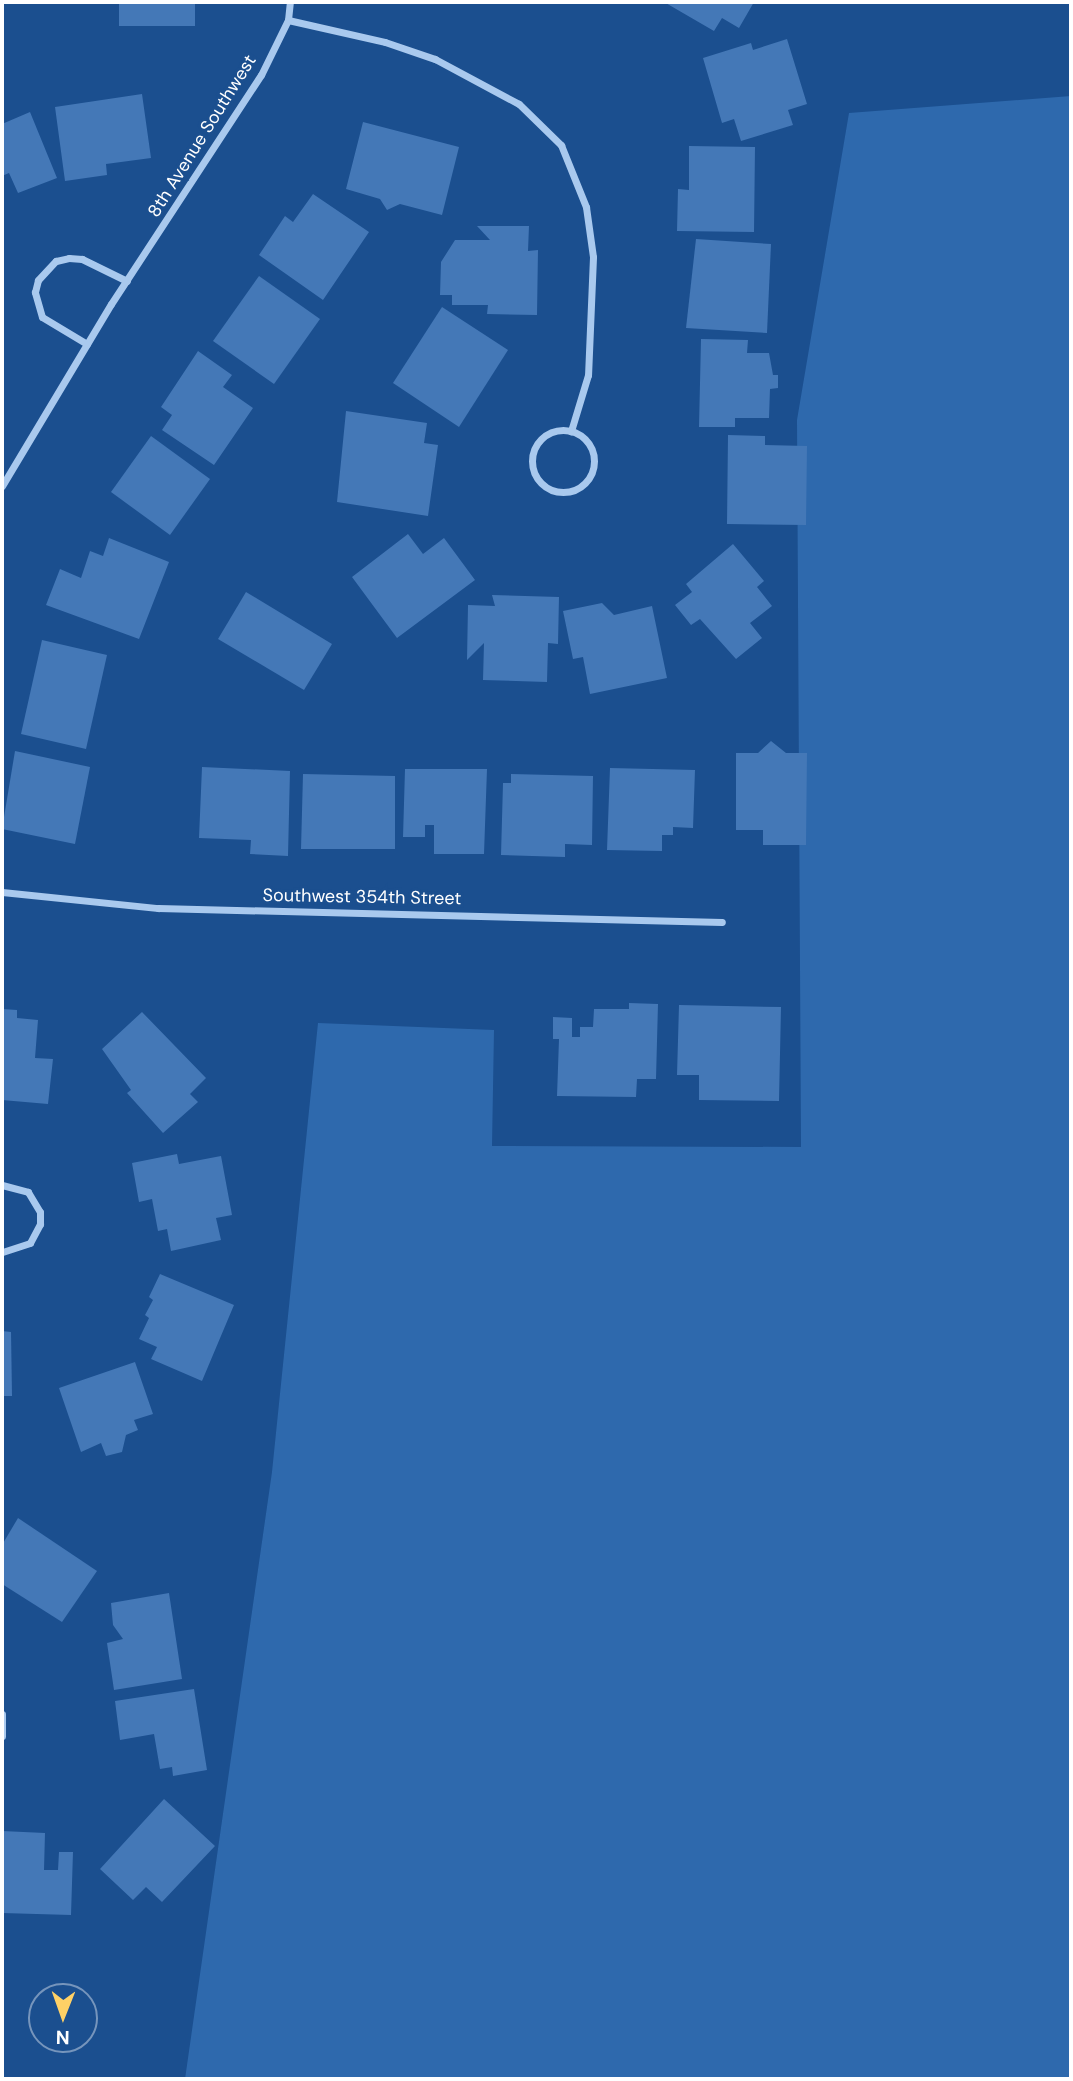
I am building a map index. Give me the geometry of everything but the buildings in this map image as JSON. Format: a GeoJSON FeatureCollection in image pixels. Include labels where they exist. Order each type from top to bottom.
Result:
{"type":"FeatureCollection","features":[{"type":"Feature","properties":{"kind":"street","name":"8th Avenue Southwest"},"geometry":{"type":"LineString","coordinates":[[2,486],[87,344],[261,75],[288,20],[290,2]]}},
{"type":"Feature","properties":{"kind":"street"},"geometry":{"type":"LineString","coordinates":[[288,20],[385,42],[435,59],[519,104],[561,145],[586,207],[593,257],[588,375],[571,431]]}},
{"type":"Feature","properties":{"kind":"street"},"geometry":{"type":"LineString","coordinates":[[87,344],[42,317],[35,292],[38,280],[56,261],[69,258],[82,259],[127,281]]}},
{"type":"Feature","properties":{"kind":"street"},"geometry":{"type":"LineString","coordinates":[[571,431],[581,436],[593,454],[591,475],[575,491],[554,492],[538,481],[532,453],[543,436],[571,431]]}},
{"type":"Feature","properties":{"kind":"street","name":"Southwest 354th Street"},"geometry":{"type":"LineString","coordinates":[[2,892],[158,908],[722,922]]}},
{"type":"Feature","properties":{"kind":"street"},"geometry":{"type":"LineString","coordinates":[[2,1185],[28,1192],[40,1212],[40,1224],[30,1243],[2,1252]]}},
{"type":"Feature","properties":{"kind":"street"},"geometry":{"type":"LineString","coordinates":[[2,1714],[2,1736]]}},
{"type":"Feature","properties":{"kind":"shaded area"},"geometry":{"type":"Polygon","coordinates":[[[1071,96],[1071,2079],[185,2079],[272,1472],[318,1023],[494,1030],[492,1146],[801,1147],[797,420],[849,113],[1071,96]]]}}]}
